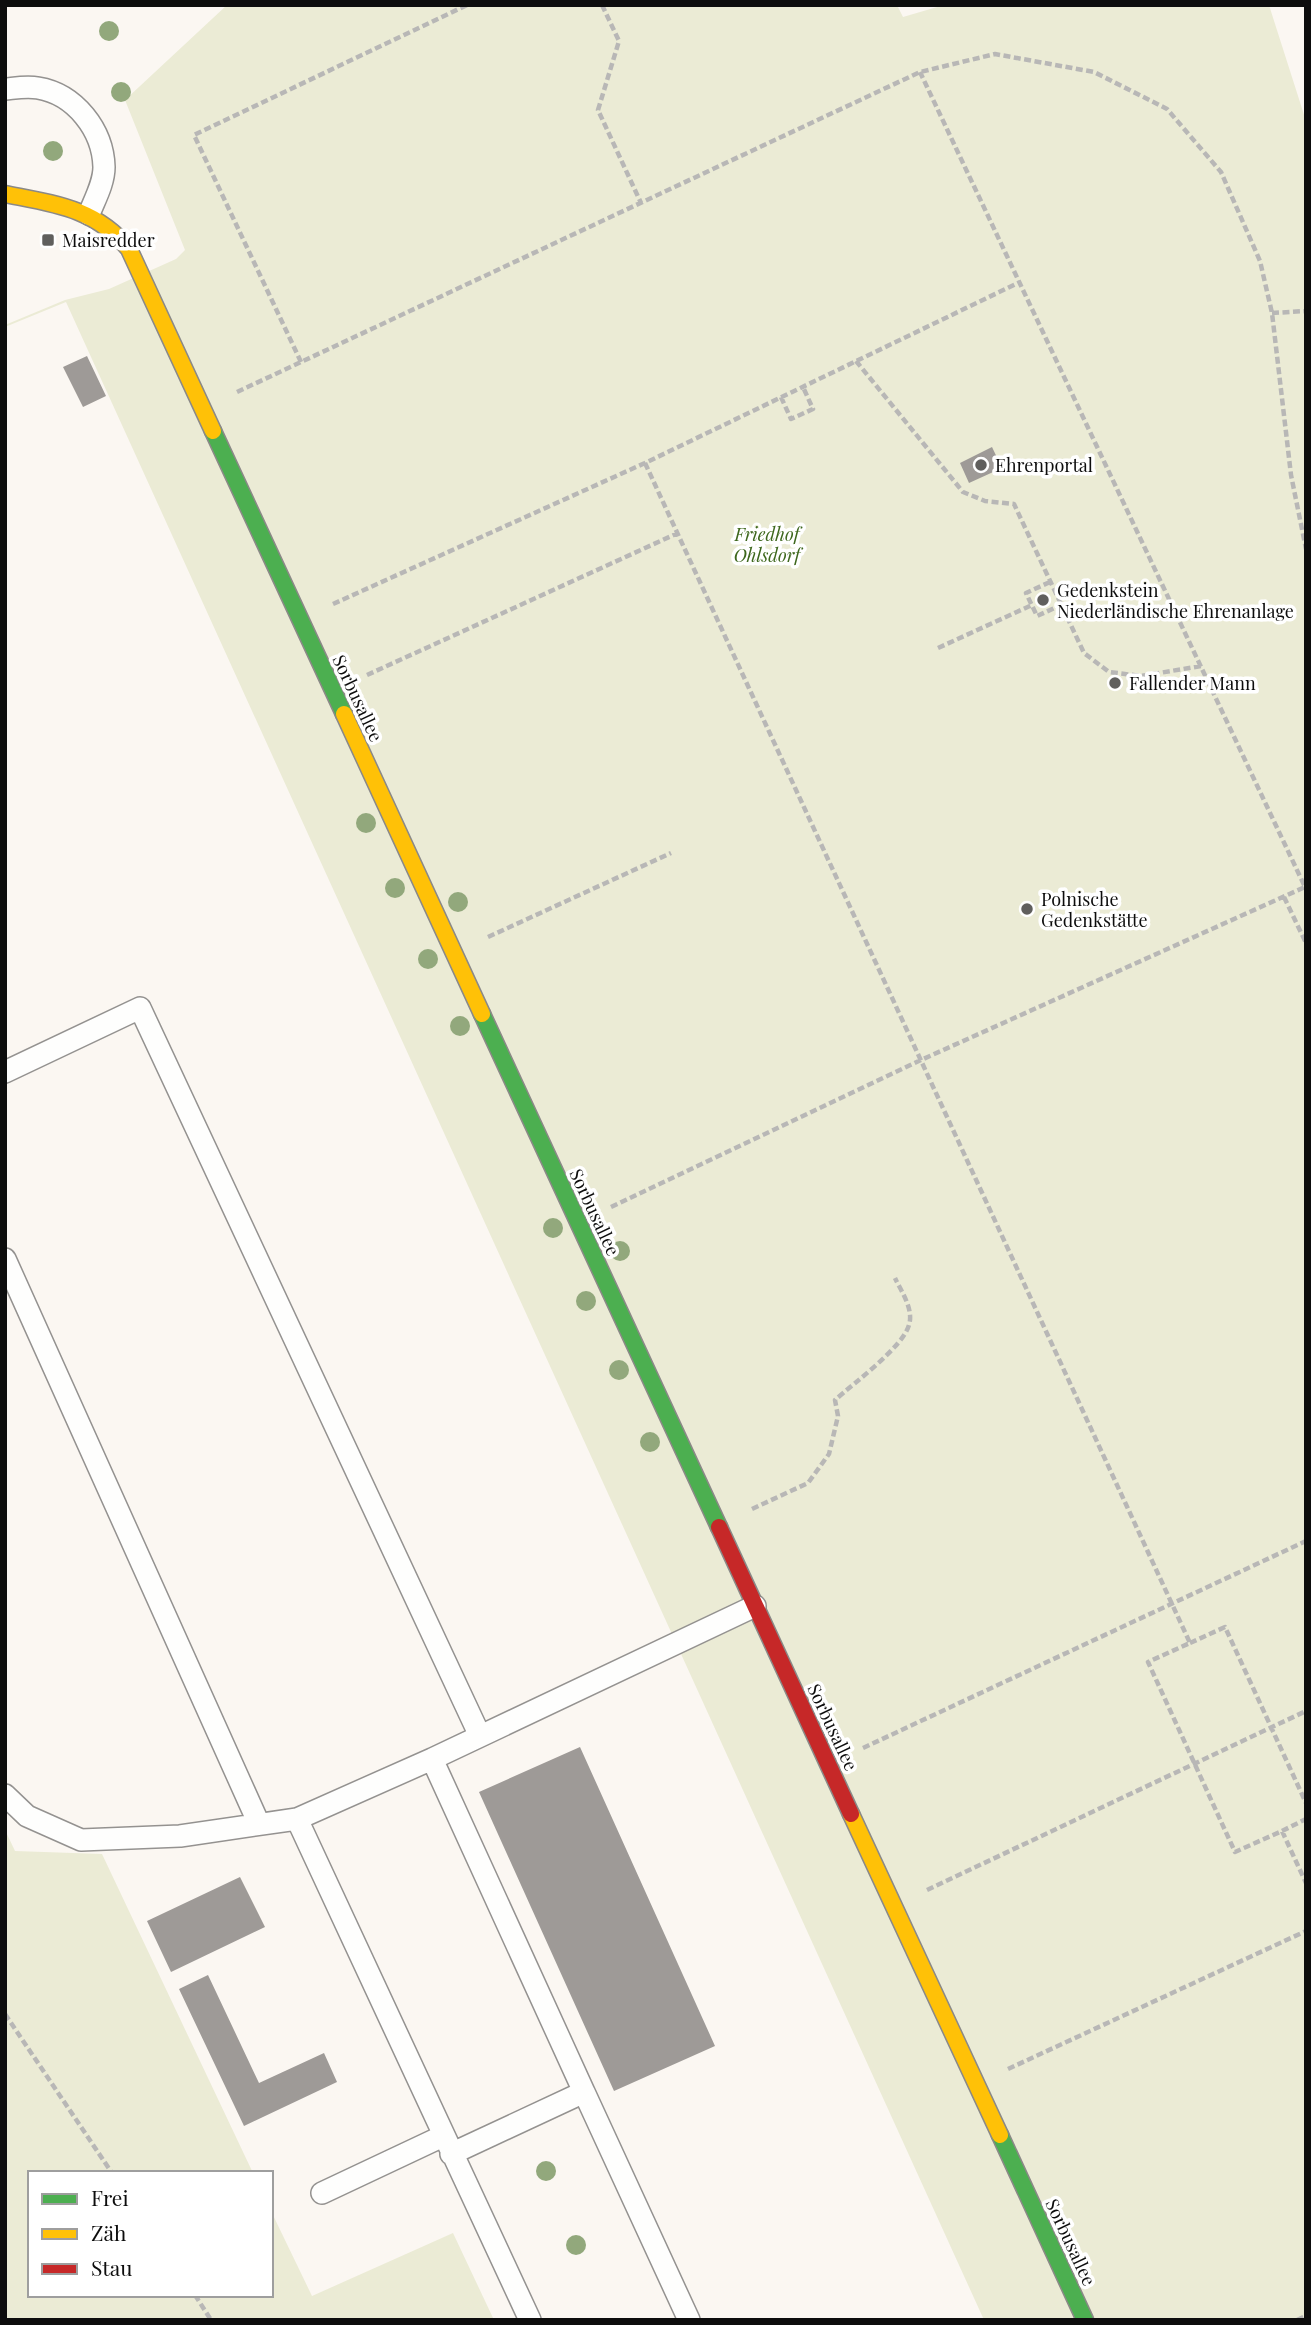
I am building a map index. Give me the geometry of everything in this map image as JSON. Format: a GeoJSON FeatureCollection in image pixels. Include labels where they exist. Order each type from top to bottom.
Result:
{"type":"FeatureCollection","features":[{"type":"Feature","properties":{"kind":"street","name":"Sorbusallee"},"geometry":{"type":"LineString","coordinates":[[5,194],[48,202],[89,214],[119,233],[129,248],[1085,2320]]}},
{"type":"Feature","properties":{"kind":"lane"},"geometry":{"type":"LineString","coordinates":[[5,89],[37,88],[52,91],[62,96],[87,118],[101,149],[104,167],[102,183],[89,214]]}},
{"type":"Feature","properties":{"kind":"lane"},"geometry":{"type":"LineString","coordinates":[[5,1072],[140,1008],[480,1736]]}},
{"type":"Feature","properties":{"kind":"lane"},"geometry":{"type":"LineString","coordinates":[[5,1259],[259,1824]]}},
{"type":"Feature","properties":{"kind":"lane"},"geometry":{"type":"LineString","coordinates":[[5,1795],[27,1816],[81,1840],[180,1836],[297,1819],[432,1759],[755,1606]]}},
{"type":"Feature","properties":{"kind":"lane"},"geometry":{"type":"LineString","coordinates":[[432,1759],[689,2320]]}},
{"type":"Feature","properties":{"kind":"lane"},"geometry":{"type":"LineString","coordinates":[[297,1819],[530,2320]]}},
{"type":"Feature","properties":{"kind":"lane"},"geometry":{"type":"LineString","coordinates":[[322,2193],[583,2092]]}},
{"type":"Feature","properties":{"kind":"path"},"geometry":{"type":"LineString","coordinates":[[301,362],[194,135],[467,5]]}},
{"type":"Feature","properties":{"kind":"path"},"geometry":{"type":"LineString","coordinates":[[602,5],[619,41],[598,110],[641,203]]}},
{"type":"Feature","properties":{"kind":"path"},"geometry":{"type":"LineString","coordinates":[[237,392],[920,72],[995,54],[1094,72],[1167,109],[1222,172],[1260,261],[1272,313],[1291,475],[1306,549]]}},
{"type":"Feature","properties":{"kind":"path"},"geometry":{"type":"LineString","coordinates":[[578,1222],[921,1060],[1306,887],[920,72]]}},
{"type":"Feature","properties":{"kind":"path"},"geometry":{"type":"LineString","coordinates":[[333,605],[645,463],[1020,282]]}},
{"type":"Feature","properties":{"kind":"path"},"geometry":{"type":"LineString","coordinates":[[1272,313],[1306,311]]}},
{"type":"Feature","properties":{"kind":"path"},"geometry":{"type":"LineString","coordinates":[[856,361],[963,492],[985,501],[1014,505],[1084,653],[1109,673],[1141,676],[1201,666]]}},
{"type":"Feature","properties":{"kind":"path"},"geometry":{"type":"LineString","coordinates":[[781,397],[792,419],[803,414],[813,409],[803,387]]}},
{"type":"Feature","properties":{"kind":"path"},"geometry":{"type":"LineString","coordinates":[[645,463],[1190,1643]]}},
{"type":"Feature","properties":{"kind":"path"},"geometry":{"type":"LineString","coordinates":[[366,676],[678,533]]}},
{"type":"Feature","properties":{"kind":"path"},"geometry":{"type":"LineString","coordinates":[[1051,582],[1026,593],[1037,616],[1061,605]]}},
{"type":"Feature","properties":{"kind":"path"},"geometry":{"type":"LineString","coordinates":[[938,648],[1032,605]]}},
{"type":"Feature","properties":{"kind":"path"},"geometry":{"type":"LineString","coordinates":[[487,938],[671,853]]}},
{"type":"Feature","properties":{"kind":"path"},"geometry":{"type":"LineString","coordinates":[[1284,897],[1306,943]]}},
{"type":"Feature","properties":{"kind":"path"},"geometry":{"type":"LineString","coordinates":[[752,1509],[808,1483],[829,1454],[838,1416],[835,1400],[897,1345],[910,1324],[909,1306],[895,1278]]}},
{"type":"Feature","properties":{"kind":"path"},"geometry":{"type":"LineString","coordinates":[[863,1748],[1306,1541]]}},
{"type":"Feature","properties":{"kind":"path"},"geometry":{"type":"LineString","coordinates":[[1306,1803],[1225,1627],[1148,1662],[1235,1852],[1306,1819]]}},
{"type":"Feature","properties":{"kind":"path"},"geometry":{"type":"LineString","coordinates":[[926,1891],[1306,1711]]}},
{"type":"Feature","properties":{"kind":"path"},"geometry":{"type":"LineString","coordinates":[[1282,1831],[1306,1883]]}},
{"type":"Feature","properties":{"kind":"path"},"geometry":{"type":"LineString","coordinates":[[976,2083],[1306,1931]]}},
{"type":"Feature","properties":{"kind":"path"},"geometry":{"type":"LineString","coordinates":[[5,2014],[111,2171]]}},
{"type":"Feature","properties":{"kind":"path"},"geometry":{"type":"LineString","coordinates":[[196,2297],[211,2320]]}},
{"type":"Feature","properties":{"kind":"path"},"geometry":{"type":"LineString","coordinates":[[1297,2320],[1306,2316]]}},
{"type":"Feature","properties":{"kind":"green space","name":"Friedhof Ohlsdorf"},"geometry":{"type":"Polygon","coordinates":[[[227,5],[897,5],[903,17],[944,5],[1269,5],[1306,121],[1306,2320],[984,2320],[66,302],[5,327],[65,300],[109,289],[176,259],[185,250],[125,100],[227,5]]]}},
{"type":"Feature","properties":{"kind":"green space"},"geometry":{"type":"Polygon","coordinates":[[[5,1830],[15,1851],[102,1854],[252,2171],[28,2171],[28,2297],[273,2297],[273,2215],[312,2296],[453,2233],[494,2320],[5,2320],[5,1830]]]}},
{"type":"Feature","properties":{"kind":"building"},"geometry":{"type":"Polygon","coordinates":[[[87,356],[106,396],[83,407],[63,367],[87,356]]]}},
{"type":"Feature","properties":{"kind":"building","name":"Ehrenportal"},"geometry":{"type":"Polygon","coordinates":[[[992,447],[1002,468],[969,483],[960,463],[992,447]]]}},
{"type":"Feature","properties":{"kind":"building"},"geometry":{"type":"Polygon","coordinates":[[[580,1747],[715,2046],[614,2091],[479,1792],[580,1747]]]}},
{"type":"Feature","properties":{"kind":"building"},"geometry":{"type":"Polygon","coordinates":[[[240,1877],[265,1927],[171,1972],[147,1921],[240,1877]]]}},
{"type":"Feature","properties":{"kind":"building"},"geometry":{"type":"Polygon","coordinates":[[[208,1975],[259,2083],[324,2053],[337,2082],[244,2126],[179,1989],[208,1975]]]}},
{"type":"Feature","properties":{"kind":"traffic: fast"},"geometry":{"type":"LineString","coordinates":[[213,431],[344,714]]}},
{"type":"Feature","properties":{"kind":"traffic: fast"},"geometry":{"type":"LineString","coordinates":[[482,1014],[719,1527]]}},
{"type":"Feature","properties":{"kind":"traffic: fast"},"geometry":{"type":"LineString","coordinates":[[1000,2135],[1085,2320]]}},
{"type":"Feature","properties":{"kind":"traffic: slow"},"geometry":{"type":"LineString","coordinates":[[5,194],[57,205],[88,216],[116,235],[129,249],[213,431]]}},
{"type":"Feature","properties":{"kind":"traffic: slow"},"geometry":{"type":"LineString","coordinates":[[344,714],[482,1014]]}},
{"type":"Feature","properties":{"kind":"traffic: slow"},"geometry":{"type":"LineString","coordinates":[[851,1814],[1000,2135]]}},
{"type":"Feature","properties":{"kind":"traffic: jam"},"geometry":{"type":"LineString","coordinates":[[719,1527],[851,1814]]}},
{"type":"Feature","properties":{"kind":"place","name":"Maisredder"},"geometry":{"type":"Point","coordinates":[48,240]}},
{"type":"Feature","properties":{"kind":"place","name":"Ehrenportal"},"geometry":{"type":"Point","coordinates":[981,465]}},
{"type":"Feature","properties":{"kind":"place","name":"Gedenkstein Niederländische Ehrenanlage"},"geometry":{"type":"Point","coordinates":[1043,600]}},
{"type":"Feature","properties":{"kind":"place","name":"Fallender Mann"},"geometry":{"type":"Point","coordinates":[1115,683]}},
{"type":"Feature","properties":{"kind":"place","name":"Polnische Gedenkstätte"},"geometry":{"type":"Point","coordinates":[1027,909]}}]}
